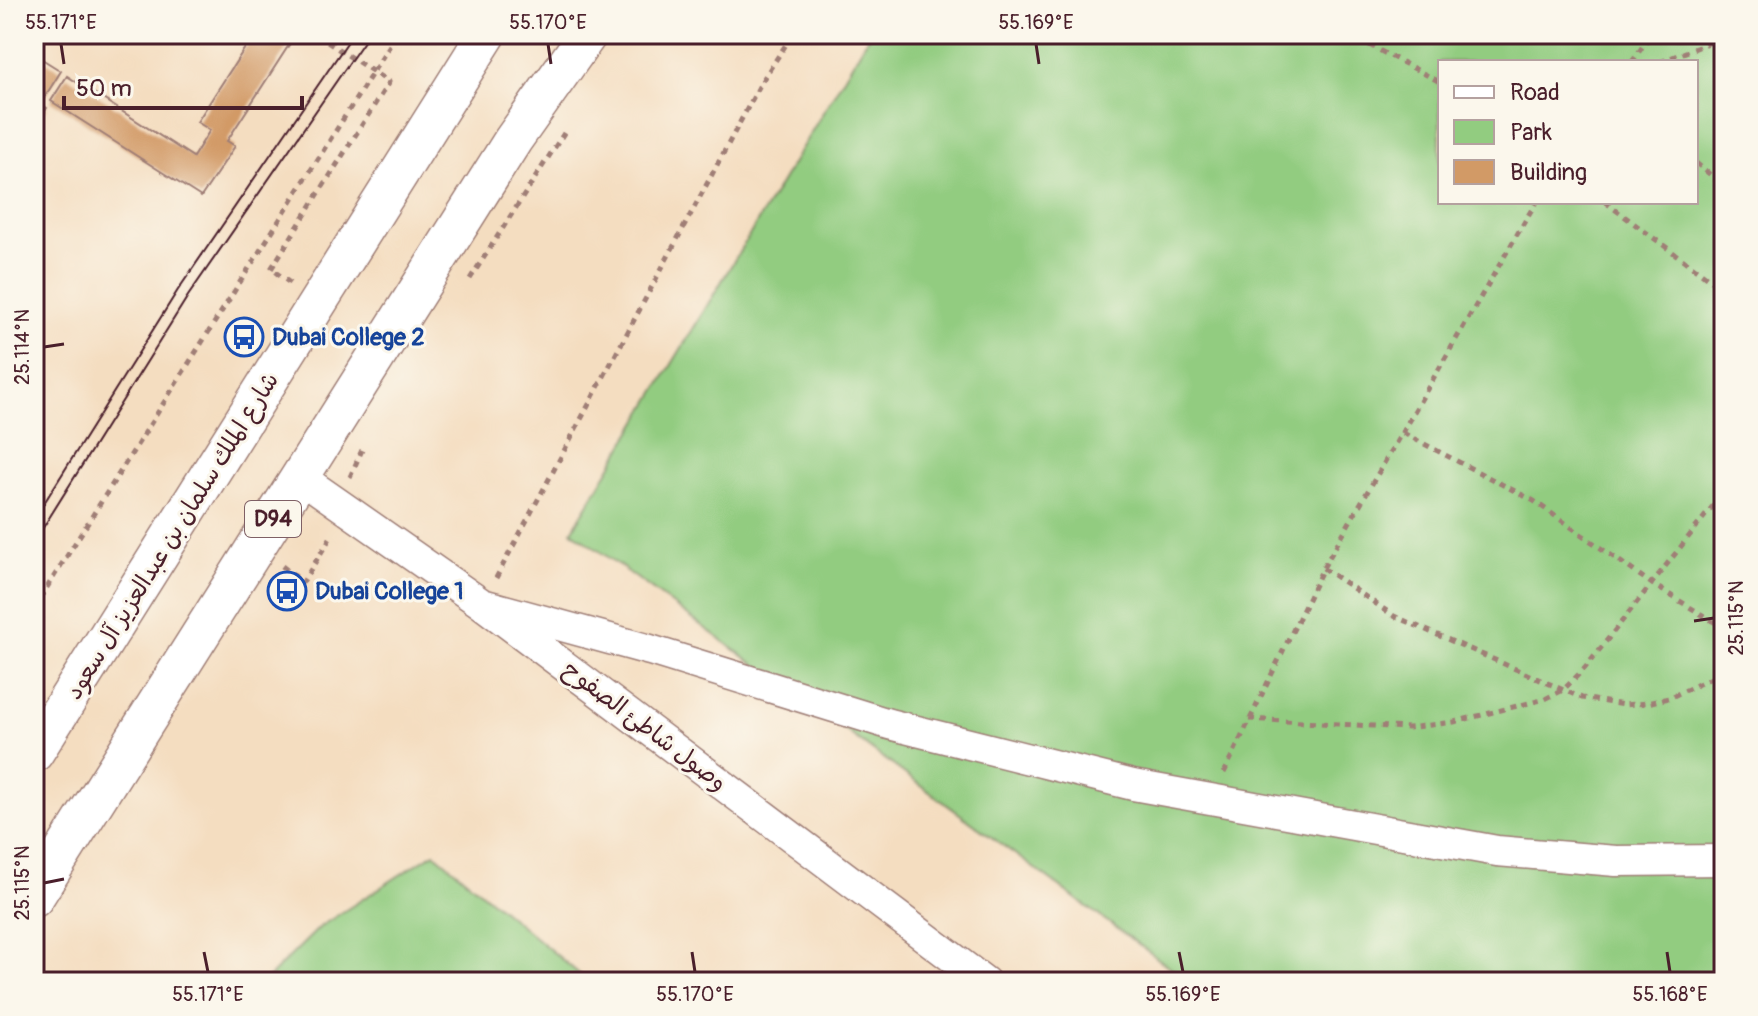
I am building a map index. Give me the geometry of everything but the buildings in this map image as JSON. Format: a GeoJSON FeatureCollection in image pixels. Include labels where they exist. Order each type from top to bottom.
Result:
{"type":"FeatureCollection","features":[{"type":"Feature","properties":{"kind":"main road","name":"شارع الملك سلمان بن عبدالعزيز آل سعود"},"geometry":{"type":"LineString","coordinates":[[34,753],[487,34]]}},
{"type":"Feature","properties":{"kind":"main road"},"geometry":{"type":"LineString","coordinates":[[513,140],[560,34]]}},
{"type":"Feature","properties":{"kind":"main road","name":"D94"},"geometry":{"type":"LineString","coordinates":[[34,898],[513,140],[588,34]]}},
{"type":"Feature","properties":{"kind":"lane","name":"وصول شاطئ الصفوح"},"geometry":{"type":"LineString","coordinates":[[300,477],[482,604],[985,982]]}},
{"type":"Feature","properties":{"kind":"lane"},"geometry":{"type":"LineString","coordinates":[[482,604],[650,650],[889,724],[1133,785],[1497,851],[1616,861],[1724,860]]}},
{"type":"Feature","properties":{"kind":"path"},"geometry":{"type":"LineString","coordinates":[[34,608],[397,34]]}},
{"type":"Feature","properties":{"kind":"path"},"geometry":{"type":"LineString","coordinates":[[482,604],[762,81],[793,34]]}},
{"type":"Feature","properties":{"kind":"path"},"geometry":{"type":"LineString","coordinates":[[1348,34],[1438,81]]}},
{"type":"Feature","properties":{"kind":"path"},"geometry":{"type":"LineString","coordinates":[[1633,60],[1651,34]]}},
{"type":"Feature","properties":{"kind":"path"},"geometry":{"type":"LineString","coordinates":[[1665,60],[1724,37]]}},
{"type":"Feature","properties":{"kind":"path"},"geometry":{"type":"LineString","coordinates":[[1698,165],[1724,186]]}},
{"type":"Feature","properties":{"kind":"path"},"geometry":{"type":"LineString","coordinates":[[1211,800],[1323,568],[1535,204]]}},
{"type":"Feature","properties":{"kind":"path"},"geometry":{"type":"LineString","coordinates":[[1608,204],[1724,290]]}},
{"type":"Feature","properties":{"kind":"path"},"geometry":{"type":"LineString","coordinates":[[1403,433],[1534,501],[1652,584],[1724,628]]}},
{"type":"Feature","properties":{"kind":"path"},"geometry":{"type":"LineString","coordinates":[[1249,719],[1408,728],[1521,707],[1563,690],[1585,668],[1724,492]]}},
{"type":"Feature","properties":{"kind":"path"},"geometry":{"type":"LineString","coordinates":[[1323,568],[1394,616],[1563,690],[1602,703],[1647,703],[1669,698],[1724,672]]}},
{"type":"Feature","properties":{"kind":"green space"},"geometry":{"type":"Polygon","coordinates":[[[870,34],[1724,34],[1724,982],[1190,982],[572,531],[870,34]]]}},
{"type":"Feature","properties":{"kind":"green space"},"geometry":{"type":"Polygon","coordinates":[[[434,853],[589,982],[264,982],[321,926],[434,853]]]}},
{"type":"Feature","properties":{"kind":"tram line"},"geometry":{"type":"LineString","coordinates":[[34,519],[178,290],[353,34]]}},
{"type":"Feature","properties":{"kind":"tram line"},"geometry":{"type":"LineString","coordinates":[[34,542],[188,296],[369,34]]}},
{"type":"Feature","properties":{"kind":"place","name":"Dubai College 2"},"geometry":{"type":"Point","coordinates":[244,337]}},
{"type":"Feature","properties":{"kind":"place","name":"Dubai College 1"},"geometry":{"type":"Point","coordinates":[287,591]}}]}
